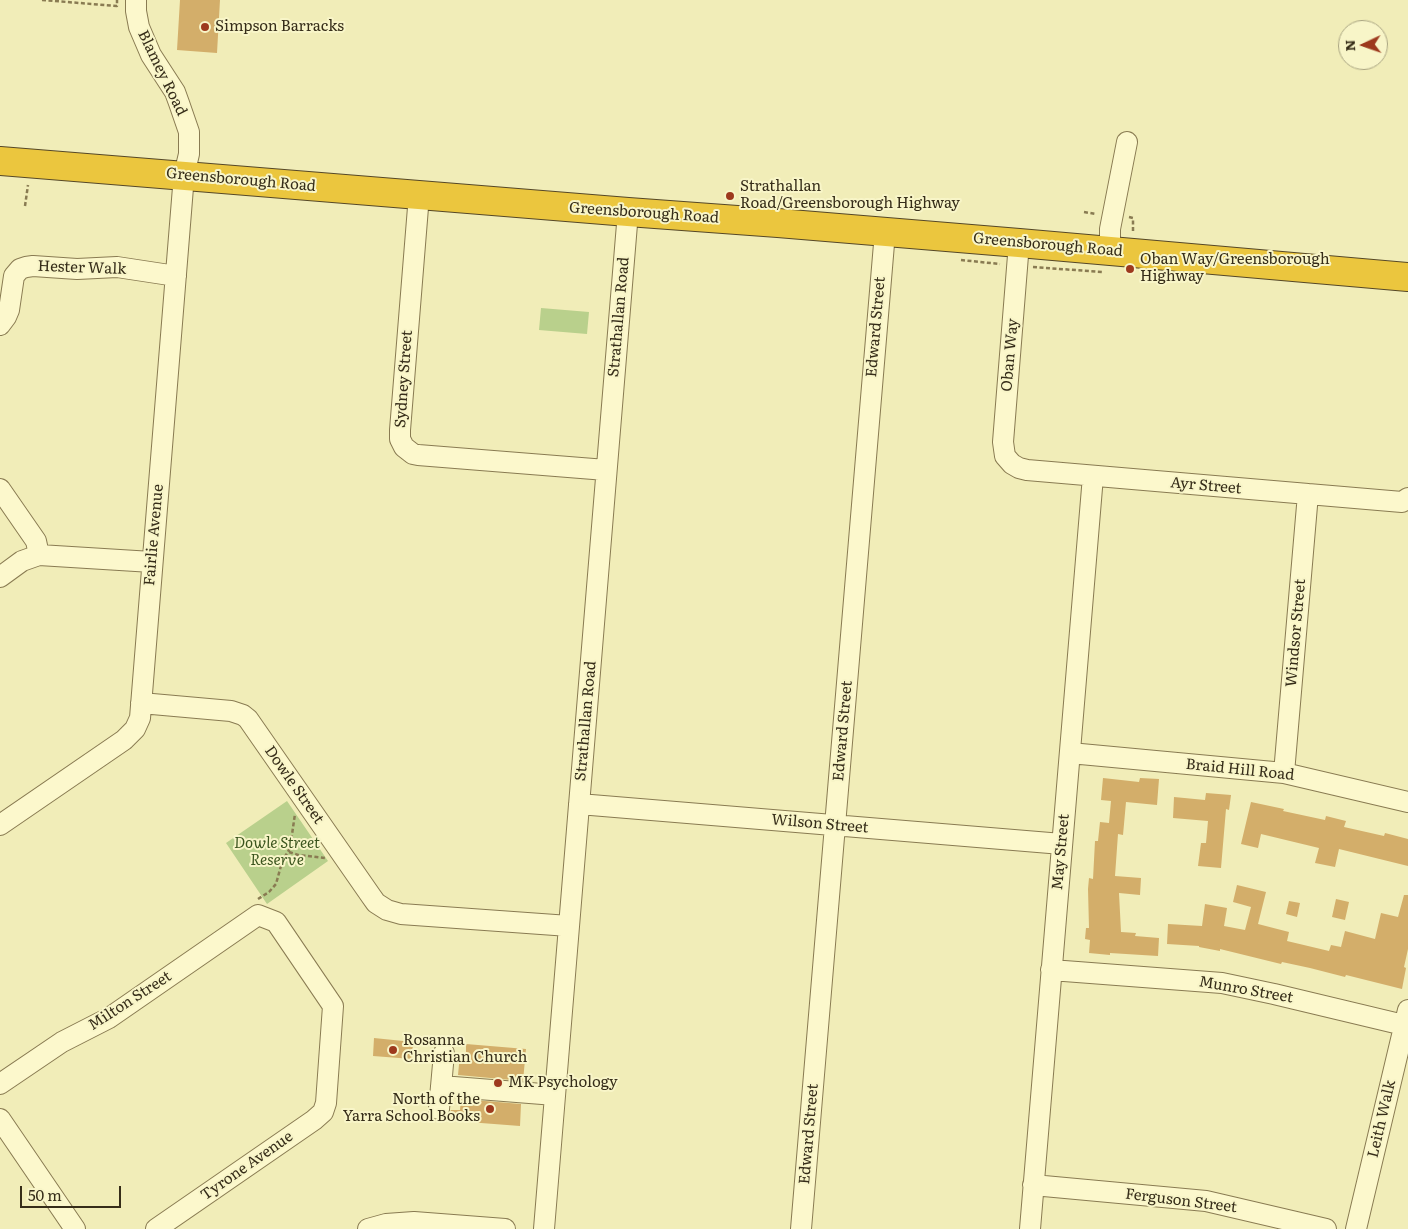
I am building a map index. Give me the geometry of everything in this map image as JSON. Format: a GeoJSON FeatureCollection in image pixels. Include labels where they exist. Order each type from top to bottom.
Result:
{"type":"FeatureCollection","features":[{"type":"Feature","properties":{"kind":"highway","name":"Greensborough Road"},"geometry":{"type":"LineString","coordinates":[[0,161],[1019,242],[1408,277]]}},
{"type":"Feature","properties":{"kind":"street","name":"Blamey Road"},"geometry":{"type":"LineString","coordinates":[[136,0],[139,27],[144,40],[174,92],[189,132],[189,154],[184,175]]}},
{"type":"Feature","properties":{"kind":"street"},"geometry":{"type":"LineString","coordinates":[[1110,250],[1110,230],[1127,142]]}},
{"type":"Feature","properties":{"kind":"street","name":"Fairlie Avenue"},"geometry":{"type":"LineString","coordinates":[[0,825],[130,734],[138,724],[184,175]]}},
{"type":"Feature","properties":{"kind":"street","name":"Sydney Street"},"geometry":{"type":"LineString","coordinates":[[419,195],[400,430],[400,439],[404,447],[413,454],[418,455],[606,470]]}},
{"type":"Feature","properties":{"kind":"street","name":"Strathallan Road"},"geometry":{"type":"LineString","coordinates":[[544,1229],[628,212]]}},
{"type":"Feature","properties":{"kind":"street","name":"Edward Street"},"geometry":{"type":"LineString","coordinates":[[801,1229],[884,232]]}},
{"type":"Feature","properties":{"kind":"street","name":"Oban Way"},"geometry":{"type":"LineString","coordinates":[[1012,464],[1005,456],[1003,442],[1019,242]]}},
{"type":"Feature","properties":{"kind":"street","name":"Hester Walk"},"geometry":{"type":"LineString","coordinates":[[0,325],[6,317],[14,276],[20,269],[26,267],[77,269],[117,267],[176,276]]}},
{"type":"Feature","properties":{"kind":"street","name":"Ayr Street"},"geometry":{"type":"LineString","coordinates":[[1012,464],[1027,470],[1308,494],[1405,500]]}},
{"type":"Feature","properties":{"kind":"street","name":"May Street"},"geometry":{"type":"LineString","coordinates":[[1030,1229],[1093,476]]}},
{"type":"Feature","properties":{"kind":"street"},"geometry":{"type":"LineString","coordinates":[[0,488],[36,541],[39,555]]}},
{"type":"Feature","properties":{"kind":"street","name":"Windsor Street"},"geometry":{"type":"LineString","coordinates":[[1284,772],[1308,494]]}},
{"type":"Feature","properties":{"kind":"street"},"geometry":{"type":"LineString","coordinates":[[0,576],[22,561],[39,555],[152,562]]}},
{"type":"Feature","properties":{"kind":"street","name":"Dowle Street"},"geometry":{"type":"LineString","coordinates":[[141,703],[231,711],[248,719],[376,903],[387,910],[401,914],[569,926]]}},
{"type":"Feature","properties":{"kind":"street","name":"Braid Hill Road"},"geometry":{"type":"LineString","coordinates":[[1070,753],[1284,772],[1408,802]]}},
{"type":"Feature","properties":{"kind":"street","name":"Wilson Street"},"geometry":{"type":"LineString","coordinates":[[579,804],[1062,844]]}},
{"type":"Feature","properties":{"kind":"street","name":"Milton Street"},"geometry":{"type":"LineString","coordinates":[[0,1084],[62,1042],[109,1018],[257,907]]}},
{"type":"Feature","properties":{"kind":"street","name":"Tyrone Avenue"},"geometry":{"type":"LineString","coordinates":[[156,1229],[314,1120],[323,1112],[326,1103],[333,1006],[276,922],[257,907]]}},
{"type":"Feature","properties":{"kind":"street","name":"Munro Street"},"geometry":{"type":"LineString","coordinates":[[1051,970],[1222,983],[1407,1020]]}},
{"type":"Feature","properties":{"kind":"street","name":"Leith Walk"},"geometry":{"type":"LineString","coordinates":[[1356,1229],[1407,1020]]}},
{"type":"Feature","properties":{"kind":"street"},"geometry":{"type":"LineString","coordinates":[[439,1109],[444,1053]]}},
{"type":"Feature","properties":{"kind":"street"},"geometry":{"type":"LineString","coordinates":[[441,1086],[555,1095]]}},
{"type":"Feature","properties":{"kind":"street"},"geometry":{"type":"LineString","coordinates":[[0,1119],[76,1229]]}},
{"type":"Feature","properties":{"kind":"street","name":"Ferguson Street"},"geometry":{"type":"LineString","coordinates":[[1033,1185],[1206,1201],[1326,1229]]}},
{"type":"Feature","properties":{"kind":"street"},"geometry":{"type":"LineString","coordinates":[[368,1229],[386,1224],[414,1222],[505,1229]]}},
{"type":"Feature","properties":{"kind":"path"},"geometry":{"type":"LineString","coordinates":[[42,0],[116,6],[117,0]]}},
{"type":"Feature","properties":{"kind":"path"},"geometry":{"type":"LineString","coordinates":[[25,206],[28,185]]}},
{"type":"Feature","properties":{"kind":"path"},"geometry":{"type":"LineString","coordinates":[[257,907],[274,887],[282,862],[291,843],[296,810]]}},
{"type":"Feature","properties":{"kind":"path"},"geometry":{"type":"LineString","coordinates":[[288,852],[322,859],[328,857]]}},
{"type":"Feature","properties":{"kind":"green space"},"geometry":{"type":"Polygon","coordinates":[[[541,308],[589,312],[587,334],[539,330],[541,308]]]}},
{"type":"Feature","properties":{"kind":"green space","name":"Dowle Street Reserve"},"geometry":{"type":"Polygon","coordinates":[[[287,801],[328,861],[267,904],[226,843],[287,801]]]}},
{"type":"Feature","properties":{"kind":"building"},"geometry":{"type":"Polygon","coordinates":[[[180,0],[220,0],[217,53],[177,50],[180,0]]]}},
{"type":"Feature","properties":{"kind":"building"},"geometry":{"type":"Polygon","coordinates":[[[1103,778],[1139,782],[1140,778],[1159,779],[1157,805],[1126,802],[1123,835],[1118,834],[1115,876],[1141,878],[1140,895],[1119,893],[1121,932],[1136,933],[1135,936],[1159,938],[1158,956],[1089,953],[1090,940],[1085,939],[1086,928],[1089,928],[1089,878],[1093,879],[1095,841],[1098,841],[1100,822],[1109,823],[1111,801],[1101,800],[1103,778]]]}},
{"type":"Feature","properties":{"kind":"building"},"geometry":{"type":"Polygon","coordinates":[[[1206,793],[1231,795],[1229,810],[1226,809],[1221,868],[1198,866],[1201,843],[1206,843],[1208,821],[1173,818],[1174,797],[1205,800],[1206,793]]]}},
{"type":"Feature","properties":{"kind":"building"},"geometry":{"type":"Polygon","coordinates":[[[1251,802],[1325,820],[1326,816],[1346,821],[1344,827],[1384,836],[1385,833],[1408,839],[1408,866],[1339,849],[1335,867],[1315,863],[1319,848],[1261,834],[1258,848],[1241,844],[1251,802]]]}},
{"type":"Feature","properties":{"kind":"building"},"geometry":{"type":"Polygon","coordinates":[[[1237,885],[1266,892],[1258,924],[1289,932],[1287,941],[1329,951],[1331,945],[1341,947],[1345,931],[1375,939],[1381,913],[1398,917],[1404,895],[1408,895],[1408,949],[1402,989],[1346,975],[1345,977],[1282,962],[1281,964],[1220,949],[1220,951],[1199,946],[1167,944],[1168,924],[1202,926],[1205,904],[1227,908],[1224,926],[1245,930],[1251,907],[1233,902],[1237,885]]]}},
{"type":"Feature","properties":{"kind":"building"},"geometry":{"type":"Polygon","coordinates":[[[1336,899],[1349,902],[1345,920],[1332,917],[1336,899]]]}},
{"type":"Feature","properties":{"kind":"building"},"geometry":{"type":"Polygon","coordinates":[[[1289,901],[1300,903],[1297,917],[1286,914],[1289,901]]]}},
{"type":"Feature","properties":{"kind":"building","name":"Rosanna Christian Church"},"geometry":{"type":"Polygon","coordinates":[[[374,1038],[413,1042],[412,1059],[373,1056],[374,1038]]]}},
{"type":"Feature","properties":{"kind":"building"},"geometry":{"type":"Polygon","coordinates":[[[466,1044],[526,1049],[523,1081],[458,1075],[460,1054],[466,1054],[466,1044]]]}},
{"type":"Feature","properties":{"kind":"building","name":"North of the Yarra School Books"},"geometry":{"type":"Polygon","coordinates":[[[461,1099],[521,1104],[520,1126],[442,1120],[448,1116],[451,1110],[460,1110],[461,1099]]]}},
{"type":"Feature","properties":{"kind":"place","name":"Simpson Barracks"},"geometry":{"type":"Point","coordinates":[205,27]}},
{"type":"Feature","properties":{"kind":"place","name":"Strathallan Road/Greensborough Highway"},"geometry":{"type":"Point","coordinates":[730,196]}},
{"type":"Feature","properties":{"kind":"place","name":"Oban Way/Greensborough Highway"},"geometry":{"type":"Point","coordinates":[1130,269]}},
{"type":"Feature","properties":{"kind":"place","name":"Rosanna Christian Church"},"geometry":{"type":"Point","coordinates":[393,1050]}},
{"type":"Feature","properties":{"kind":"place","name":"MK Psychology"},"geometry":{"type":"Point","coordinates":[498,1083]}},
{"type":"Feature","properties":{"kind":"place","name":"North of the Yarra School Books"},"geometry":{"type":"Point","coordinates":[490,1109]}}]}
